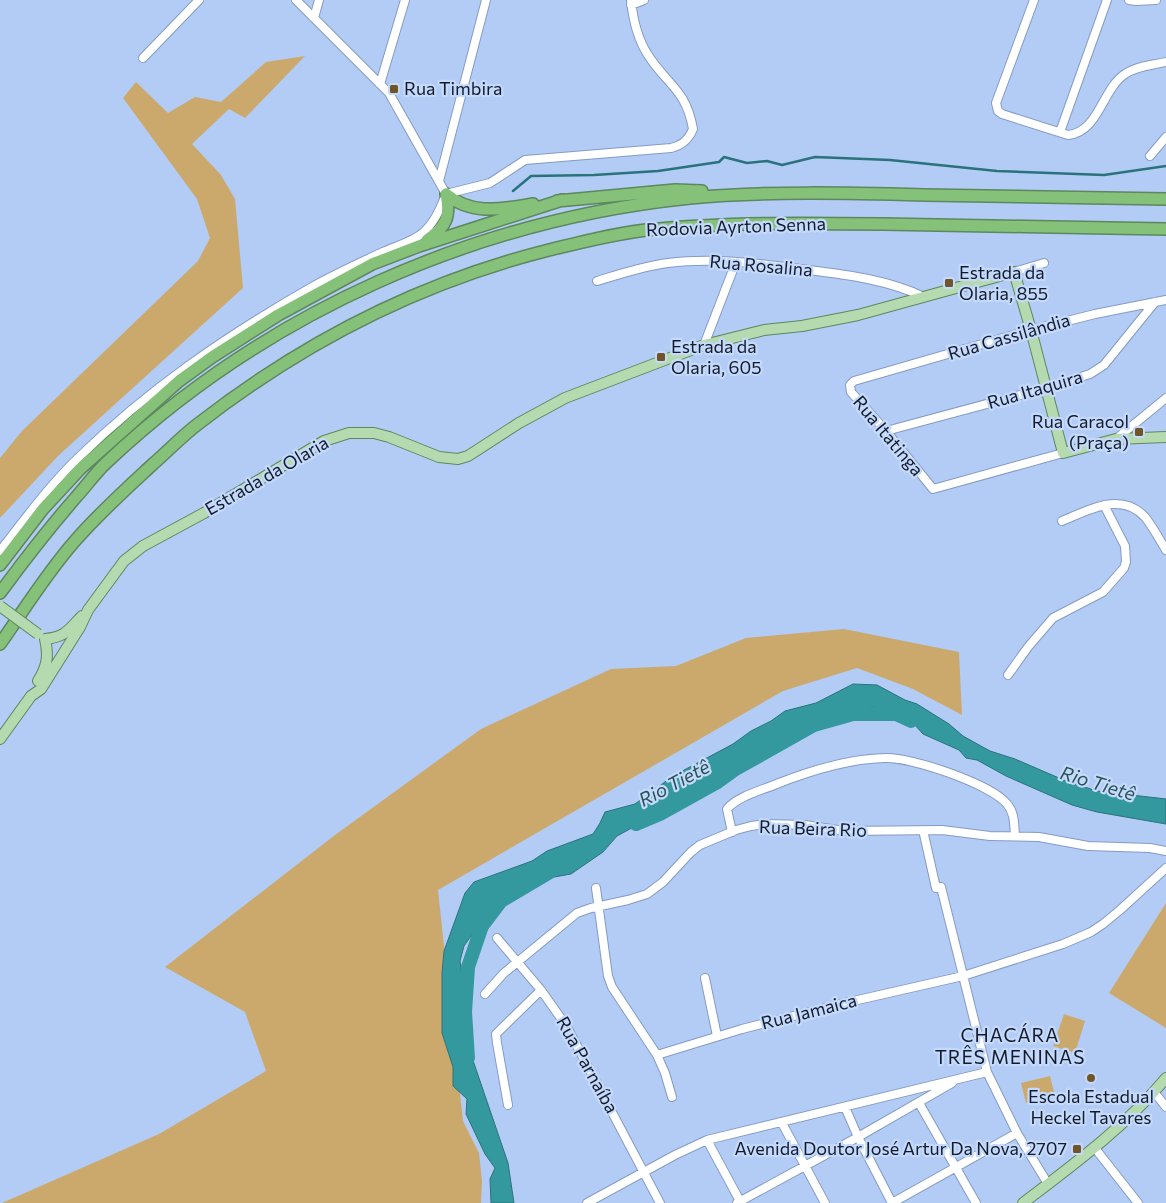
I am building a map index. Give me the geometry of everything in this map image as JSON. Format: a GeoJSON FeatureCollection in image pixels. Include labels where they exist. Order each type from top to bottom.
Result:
{"type":"FeatureCollection","features":[{"type":"Feature","properties":{"kind":"highway"},"geometry":{"type":"LineString","coordinates":[[446,194],[466,206],[486,210],[597,196],[676,190],[754,194]]}},
{"type":"Feature","properties":{"kind":"highway","name":"Rodovia Ayrton Senna"},"geometry":{"type":"LineString","coordinates":[[0,593],[39,539],[105,464],[150,424],[213,375],[327,306],[441,255],[512,232],[576,216],[641,204],[690,198],[814,192],[1166,200]]}},
{"type":"Feature","properties":{"kind":"highway"},"geometry":{"type":"LineString","coordinates":[[419,246],[443,228],[448,206],[446,194]]}},
{"type":"Feature","properties":{"kind":"highway"},"geometry":{"type":"LineString","coordinates":[[0,565],[37,516],[61,489],[117,435],[179,381],[212,357],[278,315],[356,272],[419,246],[562,200]]}},
{"type":"Feature","properties":{"kind":"highway","name":"Rodovia Ayrton Senna"},"geometry":{"type":"LineString","coordinates":[[0,644],[73,543],[121,493],[195,426],[253,383],[313,345],[370,315],[478,270],[584,241],[643,230],[716,225],[806,223],[1166,229]]}},
{"type":"Feature","properties":{"kind":"main road","name":"Estrada da Olaria"},"geometry":{"type":"LineString","coordinates":[[0,739],[31,696],[46,668],[47,652],[42,637],[59,638],[66,633],[88,610],[124,561],[143,546],[204,513],[324,440],[349,433],[374,433],[439,457],[458,459],[468,456],[519,423],[565,398],[704,345],[764,330],[802,326],[858,316],[1014,272]]}},
{"type":"Feature","properties":{"kind":"main road"},"geometry":{"type":"LineString","coordinates":[[1014,272],[1063,453],[1116,439],[1166,437]]}},
{"type":"Feature","properties":{"kind":"main road"},"geometry":{"type":"LineString","coordinates":[[0,606],[42,637]]}},
{"type":"Feature","properties":{"kind":"main road","name":"Estrada da Olaria"},"geometry":{"type":"LineString","coordinates":[[31,696],[41,688],[80,627],[88,610]]}},
{"type":"Feature","properties":{"kind":"main road"},"geometry":{"type":"LineString","coordinates":[[1027,1202],[1094,1147],[1154,1092],[1166,1078]]}},
{"type":"Feature","properties":{"kind":"street"},"geometry":{"type":"LineString","coordinates":[[143,58],[199,0]]}},
{"type":"Feature","properties":{"kind":"street"},"geometry":{"type":"LineString","coordinates":[[0,550],[45,494],[77,459],[159,386],[206,352],[313,286],[351,266],[417,237],[431,225],[441,209],[446,194],[389,93],[296,0]]}},
{"type":"Feature","properties":{"kind":"street"},"geometry":{"type":"LineString","coordinates":[[314,18],[319,0]]}},
{"type":"Feature","properties":{"kind":"street"},"geometry":{"type":"LineString","coordinates":[[380,84],[405,0]]}},
{"type":"Feature","properties":{"kind":"street"},"geometry":{"type":"LineString","coordinates":[[439,181],[486,0]]}},
{"type":"Feature","properties":{"kind":"street"},"geometry":{"type":"LineString","coordinates":[[446,194],[490,183],[525,160],[671,148],[687,140],[693,128],[686,103],[681,94],[648,56],[639,40],[631,2],[644,0]]}},
{"type":"Feature","properties":{"kind":"street"},"geometry":{"type":"LineString","coordinates":[[1034,0],[996,103],[996,108],[1002,114],[1068,135],[1074,134],[1092,121],[1112,88],[1124,74],[1137,68],[1166,62]]}},
{"type":"Feature","properties":{"kind":"street"},"geometry":{"type":"LineString","coordinates":[[1060,132],[1108,0]]}},
{"type":"Feature","properties":{"kind":"street"},"geometry":{"type":"LineString","coordinates":[[1129,0],[1156,0]]}},
{"type":"Feature","properties":{"kind":"street"},"geometry":{"type":"LineString","coordinates":[[1150,156],[1166,137]]}},
{"type":"Feature","properties":{"kind":"street","name":"Rua Rosalina"},"geometry":{"type":"LineString","coordinates":[[597,281],[624,272],[666,263],[694,261],[736,262],[773,264],[864,278],[894,285],[924,297]]}},
{"type":"Feature","properties":{"kind":"street"},"geometry":{"type":"LineString","coordinates":[[704,345],[736,262]]}},
{"type":"Feature","properties":{"kind":"street"},"geometry":{"type":"LineString","coordinates":[[1014,272],[1044,263]]}},
{"type":"Feature","properties":{"kind":"street","name":"Rua Cassilândia"},"geometry":{"type":"LineString","coordinates":[[854,381],[1031,330],[1095,314],[1166,300]]}},
{"type":"Feature","properties":{"kind":"street","name":"Rua Itaquira"},"geometry":{"type":"LineString","coordinates":[[886,431],[1046,388],[1098,370],[1155,302]]}},
{"type":"Feature","properties":{"kind":"street","name":"Rua Itatinga"},"geometry":{"type":"LineString","coordinates":[[854,381],[850,385],[851,392],[886,431],[933,490],[1063,453]]}},
{"type":"Feature","properties":{"kind":"street"},"geometry":{"type":"LineString","coordinates":[[1116,439],[1166,398]]}},
{"type":"Feature","properties":{"kind":"street"},"geometry":{"type":"LineString","coordinates":[[1062,521],[1104,505],[1121,503],[1138,511],[1146,518],[1166,550]]}},
{"type":"Feature","properties":{"kind":"street"},"geometry":{"type":"LineString","coordinates":[[1008,675],[1028,647],[1053,618],[1103,592],[1124,568],[1126,562],[1125,546],[1104,505]]}},
{"type":"Feature","properties":{"kind":"street"},"geometry":{"type":"LineString","coordinates":[[732,832],[726,811],[729,806],[753,793],[822,768],[878,758],[900,758],[961,778],[997,795],[1011,809],[1015,836]]}},
{"type":"Feature","properties":{"kind":"street","name":"Rua Beira Rio"},"geometry":{"type":"LineString","coordinates":[[485,994],[517,961],[572,916],[584,910],[647,894],[663,882],[700,845],[751,826],[766,824],[798,825],[844,831],[942,830],[990,836],[1039,837],[1088,846],[1150,848],[1166,851]]}},
{"type":"Feature","properties":{"kind":"street"},"geometry":{"type":"LineString","coordinates":[[923,830],[987,1072],[1017,1133],[1048,1184]]}},
{"type":"Feature","properties":{"kind":"street","name":"Rua Jamaica"},"geometry":{"type":"LineString","coordinates":[[657,1056],[718,1036],[850,1002],[963,976],[1063,944],[1091,932],[1120,910],[1166,868]]}},
{"type":"Feature","properties":{"kind":"street"},"geometry":{"type":"LineString","coordinates":[[596,888],[606,967],[612,987],[657,1056],[672,1097]]}},
{"type":"Feature","properties":{"kind":"street","name":"Rua Parnaíba"},"geometry":{"type":"LineString","coordinates":[[497,938],[562,1018],[660,1203]]}},
{"type":"Feature","properties":{"kind":"street"},"geometry":{"type":"LineString","coordinates":[[705,978],[718,1036]]}},
{"type":"Feature","properties":{"kind":"street"},"geometry":{"type":"LineString","coordinates":[[508,1105],[496,1034],[541,990]]}},
{"type":"Feature","properties":{"kind":"street"},"geometry":{"type":"LineString","coordinates":[[587,1203],[707,1140],[987,1072]]}},
{"type":"Feature","properties":{"kind":"street"},"geometry":{"type":"LineString","coordinates":[[707,1140],[739,1203],[960,1078]]}},
{"type":"Feature","properties":{"kind":"street"},"geometry":{"type":"LineString","coordinates":[[1154,1092],[1166,1107]]}},
{"type":"Feature","properties":{"kind":"street"},"geometry":{"type":"LineString","coordinates":[[918,1103],[976,1203]]}},
{"type":"Feature","properties":{"kind":"street"},"geometry":{"type":"LineString","coordinates":[[844,1107],[892,1203],[1017,1133]]}},
{"type":"Feature","properties":{"kind":"street"},"geometry":{"type":"LineString","coordinates":[[782,1123],[825,1203]]}},
{"type":"Feature","properties":{"kind":"street"},"geometry":{"type":"LineString","coordinates":[[1094,1147],[1138,1203]]}},
{"type":"Feature","properties":{"kind":"shaded area"},"geometry":{"type":"Polygon","coordinates":[[[305,56],[245,118],[229,109],[192,144],[221,175],[235,199],[243,288],[58,456],[0,518],[0,458],[22,431],[198,261],[210,238],[197,199],[123,98],[136,82],[168,113],[195,97],[221,102],[266,62],[305,56]]]}},
{"type":"Feature","properties":{"kind":"shaded area"},"geometry":{"type":"Polygon","coordinates":[[[844,629],[959,652],[962,715],[913,689],[857,668],[783,691],[438,890],[463,1121],[479,1153],[482,1181],[481,1203],[2,1203],[159,1134],[266,1071],[245,1012],[165,967],[335,835],[481,729],[611,669],[676,666],[746,638],[844,629]]]}},
{"type":"Feature","properties":{"kind":"shaded area"},"geometry":{"type":"Polygon","coordinates":[[[1166,903],[1166,1028],[1109,993],[1166,903]]]}},
{"type":"Feature","properties":{"kind":"shaded area"},"geometry":{"type":"Polygon","coordinates":[[[1064,1014],[1085,1021],[1075,1053],[1053,1046],[1064,1014]]]}},
{"type":"Feature","properties":{"kind":"shaded area"},"geometry":{"type":"Polygon","coordinates":[[[1050,1076],[1055,1096],[1026,1103],[1021,1083],[1050,1076]]]}},
{"type":"Feature","properties":{"kind":"water","name":"Rio Tietê"},"geometry":{"type":"Polygon","coordinates":[[[853,684],[877,685],[905,700],[917,704],[949,724],[963,736],[990,751],[1015,759],[1066,781],[1097,791],[1166,799],[1166,824],[1097,812],[1072,805],[1006,776],[977,760],[966,758],[959,750],[923,734],[914,724],[895,716],[889,709],[865,708],[854,711],[844,718],[815,721],[808,731],[788,745],[772,743],[661,812],[617,836],[603,852],[571,874],[532,881],[493,904],[464,946],[460,961],[464,992],[466,1040],[508,1163],[514,1203],[491,1203],[490,1179],[495,1168],[485,1154],[466,1114],[467,1099],[453,1086],[453,1067],[442,1033],[444,951],[465,893],[474,882],[532,861],[547,851],[593,834],[605,812],[635,804],[673,776],[733,744],[785,711],[816,703],[853,684]]]}},
{"type":"Feature","properties":{"kind":"waterway"},"geometry":{"type":"LineString","coordinates":[[513,191],[531,176],[658,171],[719,162],[724,157],[747,163],[767,161],[782,165],[815,157],[890,160],[997,171],[1104,175],[1166,166]]}},
{"type":"Feature","properties":{"kind":"waterway","name":"Rio Tietê"},"geometry":{"type":"LineString","coordinates":[[636,824],[662,813],[716,783],[734,770],[814,725],[853,714],[896,714],[911,721]]}},
{"type":"Feature","properties":{"kind":"waterway","name":"Rio Tietê"},"geometry":{"type":"LineString","coordinates":[[468,1058],[465,1012],[468,967],[482,926],[501,901],[550,872]]}},
{"type":"Feature","properties":{"kind":"place","name":"Rua Timbira"},"geometry":{"type":"Point","coordinates":[394,89]}},
{"type":"Feature","properties":{"kind":"place","name":"Estrada da Olaria, 855"},"geometry":{"type":"Point","coordinates":[949,283]}},
{"type":"Feature","properties":{"kind":"place","name":"Estrada da Olaria, 605"},"geometry":{"type":"Point","coordinates":[661,357]}},
{"type":"Feature","properties":{"kind":"place","name":"Rua Caracol (Praça)"},"geometry":{"type":"Point","coordinates":[1139,432]}},
{"type":"Feature","properties":{"kind":"place","name":"Escola Estadual Heckel Tavares"},"geometry":{"type":"Point","coordinates":[1091,1078]}},
{"type":"Feature","properties":{"kind":"place","name":"Avenida Doutor José Artur Da Nova, 2707"},"geometry":{"type":"Point","coordinates":[1077,1149]}},
{"type":"Feature","properties":{"kind":"district","name":"CHACÁRA TRÊS MENINAS"},"geometry":{"type":"Point","coordinates":[1010,1046]}}]}
